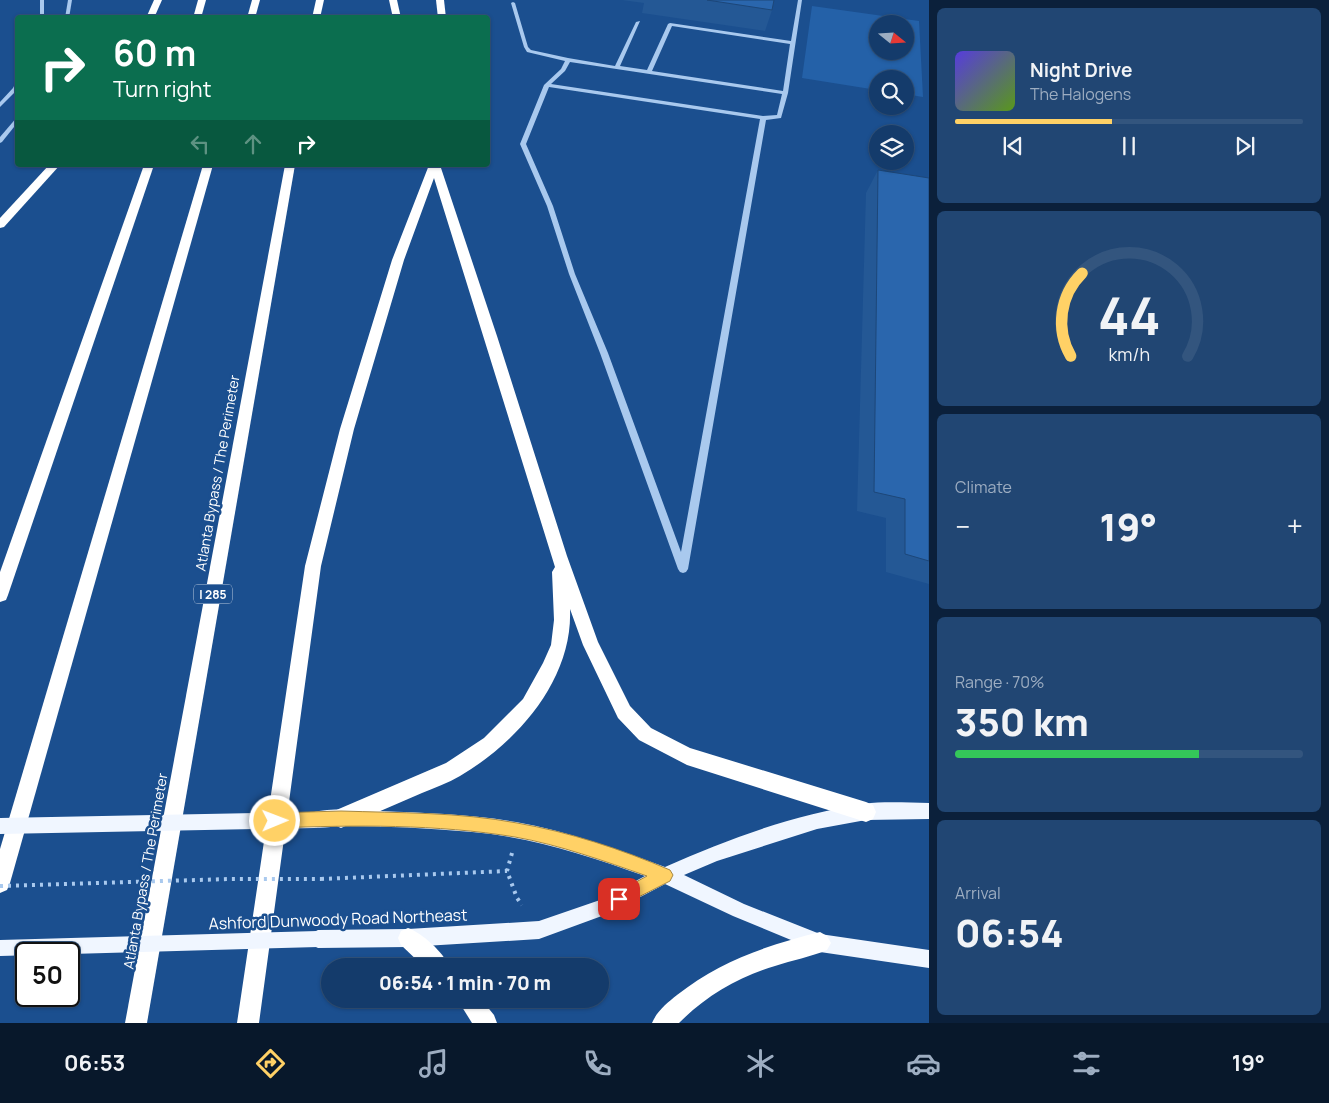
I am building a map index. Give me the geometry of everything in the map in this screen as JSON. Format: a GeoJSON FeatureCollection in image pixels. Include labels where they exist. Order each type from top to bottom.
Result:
{"type":"FeatureCollection","features":[{"type":"Feature","properties":{"kind":"highway"},"geometry":{"type":"LineString","coordinates":[[151,15],[158,0]]}},
{"type":"Feature","properties":{"kind":"highway"},"geometry":{"type":"LineString","coordinates":[[198,15],[202,0]]}},
{"type":"Feature","properties":{"kind":"highway"},"geometry":{"type":"LineString","coordinates":[[251,15],[256,0]]}},
{"type":"Feature","properties":{"kind":"highway"},"geometry":{"type":"LineString","coordinates":[[317,15],[320,0]]}},
{"type":"Feature","properties":{"kind":"highway"},"geometry":{"type":"LineString","coordinates":[[393,0],[396,15]]}},
{"type":"Feature","properties":{"kind":"highway"},"geometry":{"type":"LineString","coordinates":[[440,1],[442,15]]}},
{"type":"Feature","properties":{"kind":"highway"},"geometry":{"type":"LineString","coordinates":[[0,225],[53,167]]}},
{"type":"Feature","properties":{"kind":"highway"},"geometry":{"type":"LineString","coordinates":[[0,595],[148,167]]}},
{"type":"Feature","properties":{"kind":"highway"},"geometry":{"type":"LineString","coordinates":[[0,884],[207,167]]}},
{"type":"Feature","properties":{"kind":"highway","name":"Atlanta Bypass / The Perimeter"},"geometry":{"type":"LineString","coordinates":[[136,1023],[290,167]]}},
{"type":"Feature","properties":{"kind":"highway"},"geometry":{"type":"LineString","coordinates":[[248,1023],[313,566],[347,429],[392,279],[434,167]]}},
{"type":"Feature","properties":{"kind":"highway"},"geometry":{"type":"LineString","coordinates":[[436,167],[491,336],[559,556],[591,645],[624,712],[645,734],[687,756],[866,812]]}},
{"type":"Feature","properties":{"kind":"highway"},"geometry":{"type":"LineString","coordinates":[[341,818],[453,770],[490,744],[529,704],[550,668],[559,645],[562,620],[559,556]]}},
{"type":"Feature","properties":{"kind":"highway"},"geometry":{"type":"LineString","coordinates":[[408,938],[429,958]]}},
{"type":"Feature","properties":{"kind":"highway"},"geometry":{"type":"LineString","coordinates":[[663,1023],[682,1004],[727,973],[775,954],[820,943]]}},
{"type":"Feature","properties":{"kind":"highway"},"geometry":{"type":"LineString","coordinates":[[475,1008],[486,1023]]}},
{"type":"Feature","properties":{"kind":"main road","name":"Ashford Dunwoody Road Northeast"},"geometry":{"type":"LineString","coordinates":[[0,948],[408,938],[539,930],[604,907],[665,875],[716,854],[817,821],[866,812],[929,811]]}},
{"type":"Feature","properties":{"kind":"main road"},"geometry":{"type":"LineString","coordinates":[[0,826],[341,818],[448,822],[517,830],[589,848],[665,875],[739,910],[820,943],[929,959]]}},
{"type":"Feature","properties":{"kind":"street"},"geometry":{"type":"LineString","coordinates":[[42,0],[42,15]]}},
{"type":"Feature","properties":{"kind":"street"},"geometry":{"type":"LineString","coordinates":[[67,15],[70,0]]}},
{"type":"Feature","properties":{"kind":"street"},"geometry":{"type":"LineString","coordinates":[[548,85],[763,118],[779,117],[785,93],[800,0]]}},
{"type":"Feature","properties":{"kind":"street"},"geometry":{"type":"LineString","coordinates":[[513,3],[526,47],[529,51],[568,60],[785,93]]}},
{"type":"Feature","properties":{"kind":"street"},"geometry":{"type":"LineString","coordinates":[[617,67],[638,22]]}},
{"type":"Feature","properties":{"kind":"street"},"geometry":{"type":"LineString","coordinates":[[649,72],[670,24],[793,42]]}},
{"type":"Feature","properties":{"kind":"street"},"geometry":{"type":"LineString","coordinates":[[548,85],[562,70],[568,60]]}},
{"type":"Feature","properties":{"kind":"street"},"geometry":{"type":"LineString","coordinates":[[0,105],[15,89]]}},
{"type":"Feature","properties":{"kind":"street"},"geometry":{"type":"LineString","coordinates":[[0,141],[15,122]]}},
{"type":"Feature","properties":{"kind":"lane"},"geometry":{"type":"LineString","coordinates":[[548,85],[523,144],[550,206],[572,274],[604,353],[683,569],[763,118]]}},
{"type":"Feature","properties":{"kind":"path"},"geometry":{"type":"LineString","coordinates":[[517,830],[507,871],[517,898],[539,930]]}},
{"type":"Feature","properties":{"kind":"path"},"geometry":{"type":"LineString","coordinates":[[0,884],[321,879],[507,871]]}},
{"type":"Feature","properties":{"kind":"shaded area"},"geometry":{"type":"Polygon","coordinates":[[[812,6],[876,15],[869,15],[869,60],[914,60],[914,20],[919,21],[923,97],[914,96],[914,70],[869,70],[869,89],[802,78],[812,6]]]}},
{"type":"Feature","properties":{"kind":"building"},"geometry":{"type":"Polygon","coordinates":[[[707,0],[774,0],[772,10],[707,0]]]}},
{"type":"Feature","properties":{"kind":"building"},"geometry":{"type":"Polygon","coordinates":[[[878,170],[929,178],[929,561],[905,554],[905,499],[874,492],[878,170]]]}},
{"type":"Feature","properties":{"kind":"route"},"geometry":{"type":"LineString","coordinates":[[275,821],[341,818],[474,824],[517,830],[589,848],[665,875],[619,899]]}}]}
